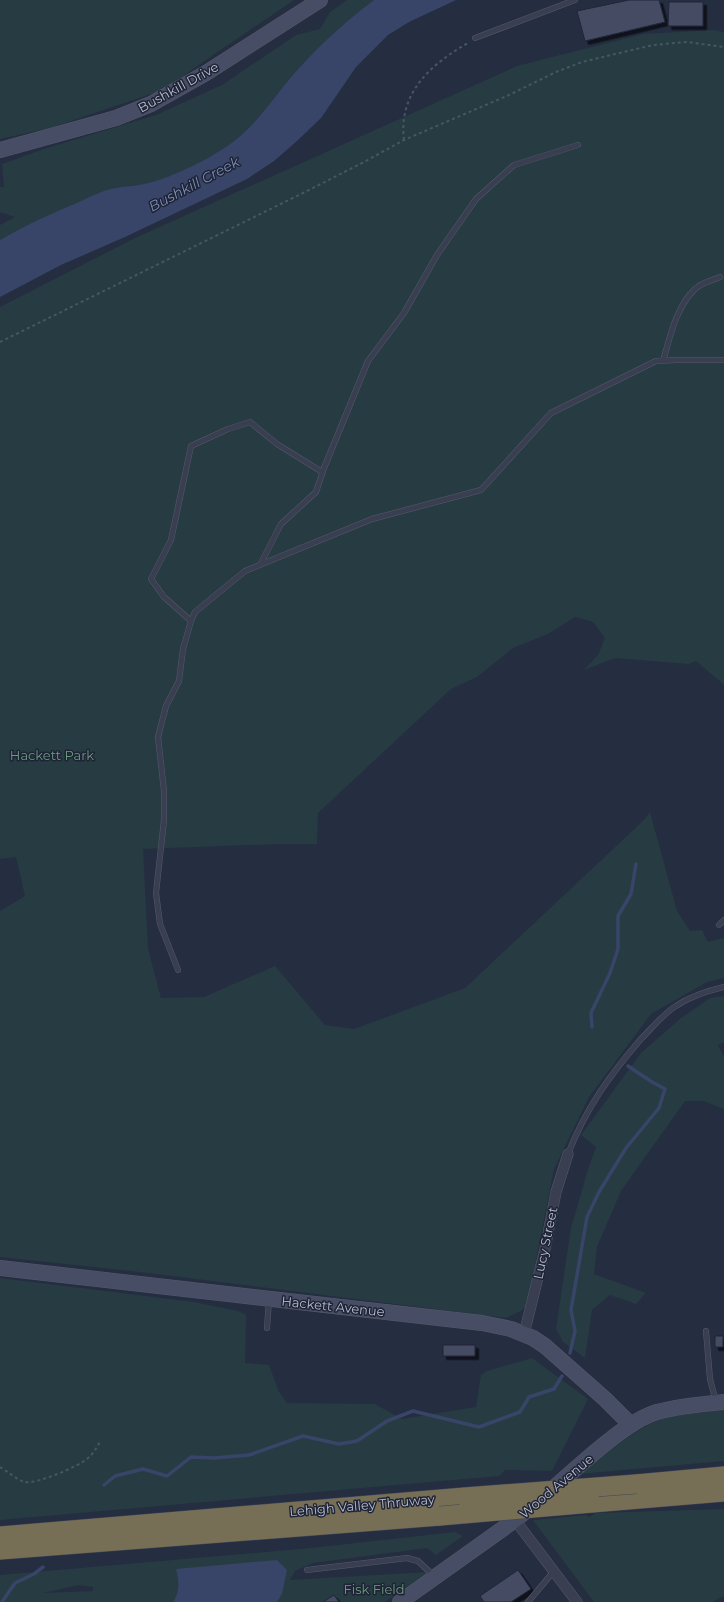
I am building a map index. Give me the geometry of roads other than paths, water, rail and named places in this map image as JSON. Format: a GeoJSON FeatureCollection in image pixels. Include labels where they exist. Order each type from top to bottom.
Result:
{"type":"FeatureCollection","features":[{"type":"Feature","properties":{"kind":"highway","name":"Lehigh Valley Thruway"},"geometry":{"type":"LineString","coordinates":[[0,1536],[724,1476]]}},
{"type":"Feature","properties":{"kind":"highway","name":"Lehigh Valley Thruway"},"geometry":{"type":"LineString","coordinates":[[0,1550],[440,1516],[724,1492]]}},
{"type":"Feature","properties":{"kind":"main road","name":"Bushkill Drive"},"geometry":{"type":"LineString","coordinates":[[0,150],[116,118],[151,104],[206,74],[320,0]]}},
{"type":"Feature","properties":{"kind":"main road","name":"Hackett Avenue"},"geometry":{"type":"LineString","coordinates":[[0,1268],[482,1323],[511,1329],[524,1334],[545,1346],[555,1354],[605,1399],[631,1426]]}},
{"type":"Feature","properties":{"kind":"main road","name":"Wood Avenue"},"geometry":{"type":"LineString","coordinates":[[400,1602],[515,1520],[608,1443],[631,1426],[656,1413],[678,1407],[720,1403]]}},
{"type":"Feature","properties":{"kind":"street","name":"Lucy Street"},"geometry":{"type":"LineString","coordinates":[[524,1334],[545,1249],[556,1192],[568,1154]]}},
{"type":"Feature","properties":{"kind":"street"},"geometry":{"type":"LineString","coordinates":[[515,1520],[577,1602]]}},
{"type":"Feature","properties":{"kind":"lane"},"geometry":{"type":"LineString","coordinates":[[475,38],[575,0]]}},
{"type":"Feature","properties":{"kind":"lane"},"geometry":{"type":"LineString","coordinates":[[260,565],[281,524],[316,492],[322,472],[368,361],[404,313],[437,255],[476,199],[514,165],[578,145]]}},
{"type":"Feature","properties":{"kind":"lane"},"geometry":{"type":"LineString","coordinates":[[663,360],[675,321],[687,298],[696,288],[720,277]]}},
{"type":"Feature","properties":{"kind":"lane"},"geometry":{"type":"LineString","coordinates":[[178,970],[160,924],[156,893],[164,820],[164,791],[158,737],[166,706],[179,681],[183,649],[195,612],[245,571],[372,520],[481,490],[551,413],[656,361],[724,360]]}},
{"type":"Feature","properties":{"kind":"lane"},"geometry":{"type":"LineString","coordinates":[[191,621],[164,597],[151,579],[170,540],[191,446],[228,429],[250,422],[277,444],[322,472]]}},
{"type":"Feature","properties":{"kind":"lane"},"geometry":{"type":"LineString","coordinates":[[719,926],[724,920]]}},
{"type":"Feature","properties":{"kind":"lane"},"geometry":{"type":"LineString","coordinates":[[568,1154],[579,1126],[598,1094],[621,1062],[655,1024],[676,1006],[702,992],[724,987]]}},
{"type":"Feature","properties":{"kind":"lane"},"geometry":{"type":"LineString","coordinates":[[267,1328],[270,1299]]}},
{"type":"Feature","properties":{"kind":"lane"},"geometry":{"type":"LineString","coordinates":[[706,1331],[710,1379],[720,1403]]}},
{"type":"Feature","properties":{"kind":"lane"},"geometry":{"type":"LineString","coordinates":[[307,1570],[407,1558],[418,1561],[435,1577]]}},
{"type":"Feature","properties":{"kind":"lane"},"geometry":{"type":"LineString","coordinates":[[528,1602],[554,1571]]}},
{"type":"Feature","properties":{"kind":"water","name":"Bushkill Creek"},"geometry":{"type":"Polygon","coordinates":[[[374,0],[456,0],[409,22],[388,35],[356,67],[321,118],[274,161],[247,179],[125,237],[61,265],[0,297],[0,240],[20,229],[98,193],[110,189],[152,182],[197,164],[214,155],[244,133],[264,112],[300,67],[317,49],[345,23],[374,0]]]}},
{"type":"Feature","properties":{"kind":"water"},"geometry":{"type":"Polygon","coordinates":[[[277,1560],[287,1570],[282,1594],[277,1602],[173,1602],[177,1595],[178,1586],[176,1569],[277,1560]]]}},
{"type":"Feature","properties":{"kind":"waterway"},"geometry":{"type":"LineString","coordinates":[[592,1027],[591,1013],[610,973],[618,949],[618,916],[631,894],[636,864]]}},
{"type":"Feature","properties":{"kind":"waterway"},"geometry":{"type":"LineString","coordinates":[[570,1353],[575,1331],[571,1310],[587,1217],[599,1192],[626,1148],[659,1108],[665,1089],[628,1066]]}},
{"type":"Feature","properties":{"kind":"waterway"},"geometry":{"type":"LineString","coordinates":[[104,1485],[115,1476],[143,1469],[167,1476],[191,1457],[214,1458],[249,1455],[303,1436],[339,1444],[357,1441],[387,1421],[413,1411],[479,1427],[520,1412],[529,1397],[554,1389],[562,1376]]}},
{"type":"Feature","properties":{"kind":"waterway"},"geometry":{"type":"LineString","coordinates":[[2,1602],[15,1583],[34,1574],[43,1567]]}},
{"type":"Feature","properties":{"kind":"park label","name":"Hackett Park"},"geometry":{"type":"Point","coordinates":[52,755]}},
{"type":"Feature","properties":{"kind":"park label","name":"Fisk Field"},"geometry":{"type":"Point","coordinates":[374,1589]}}]}
